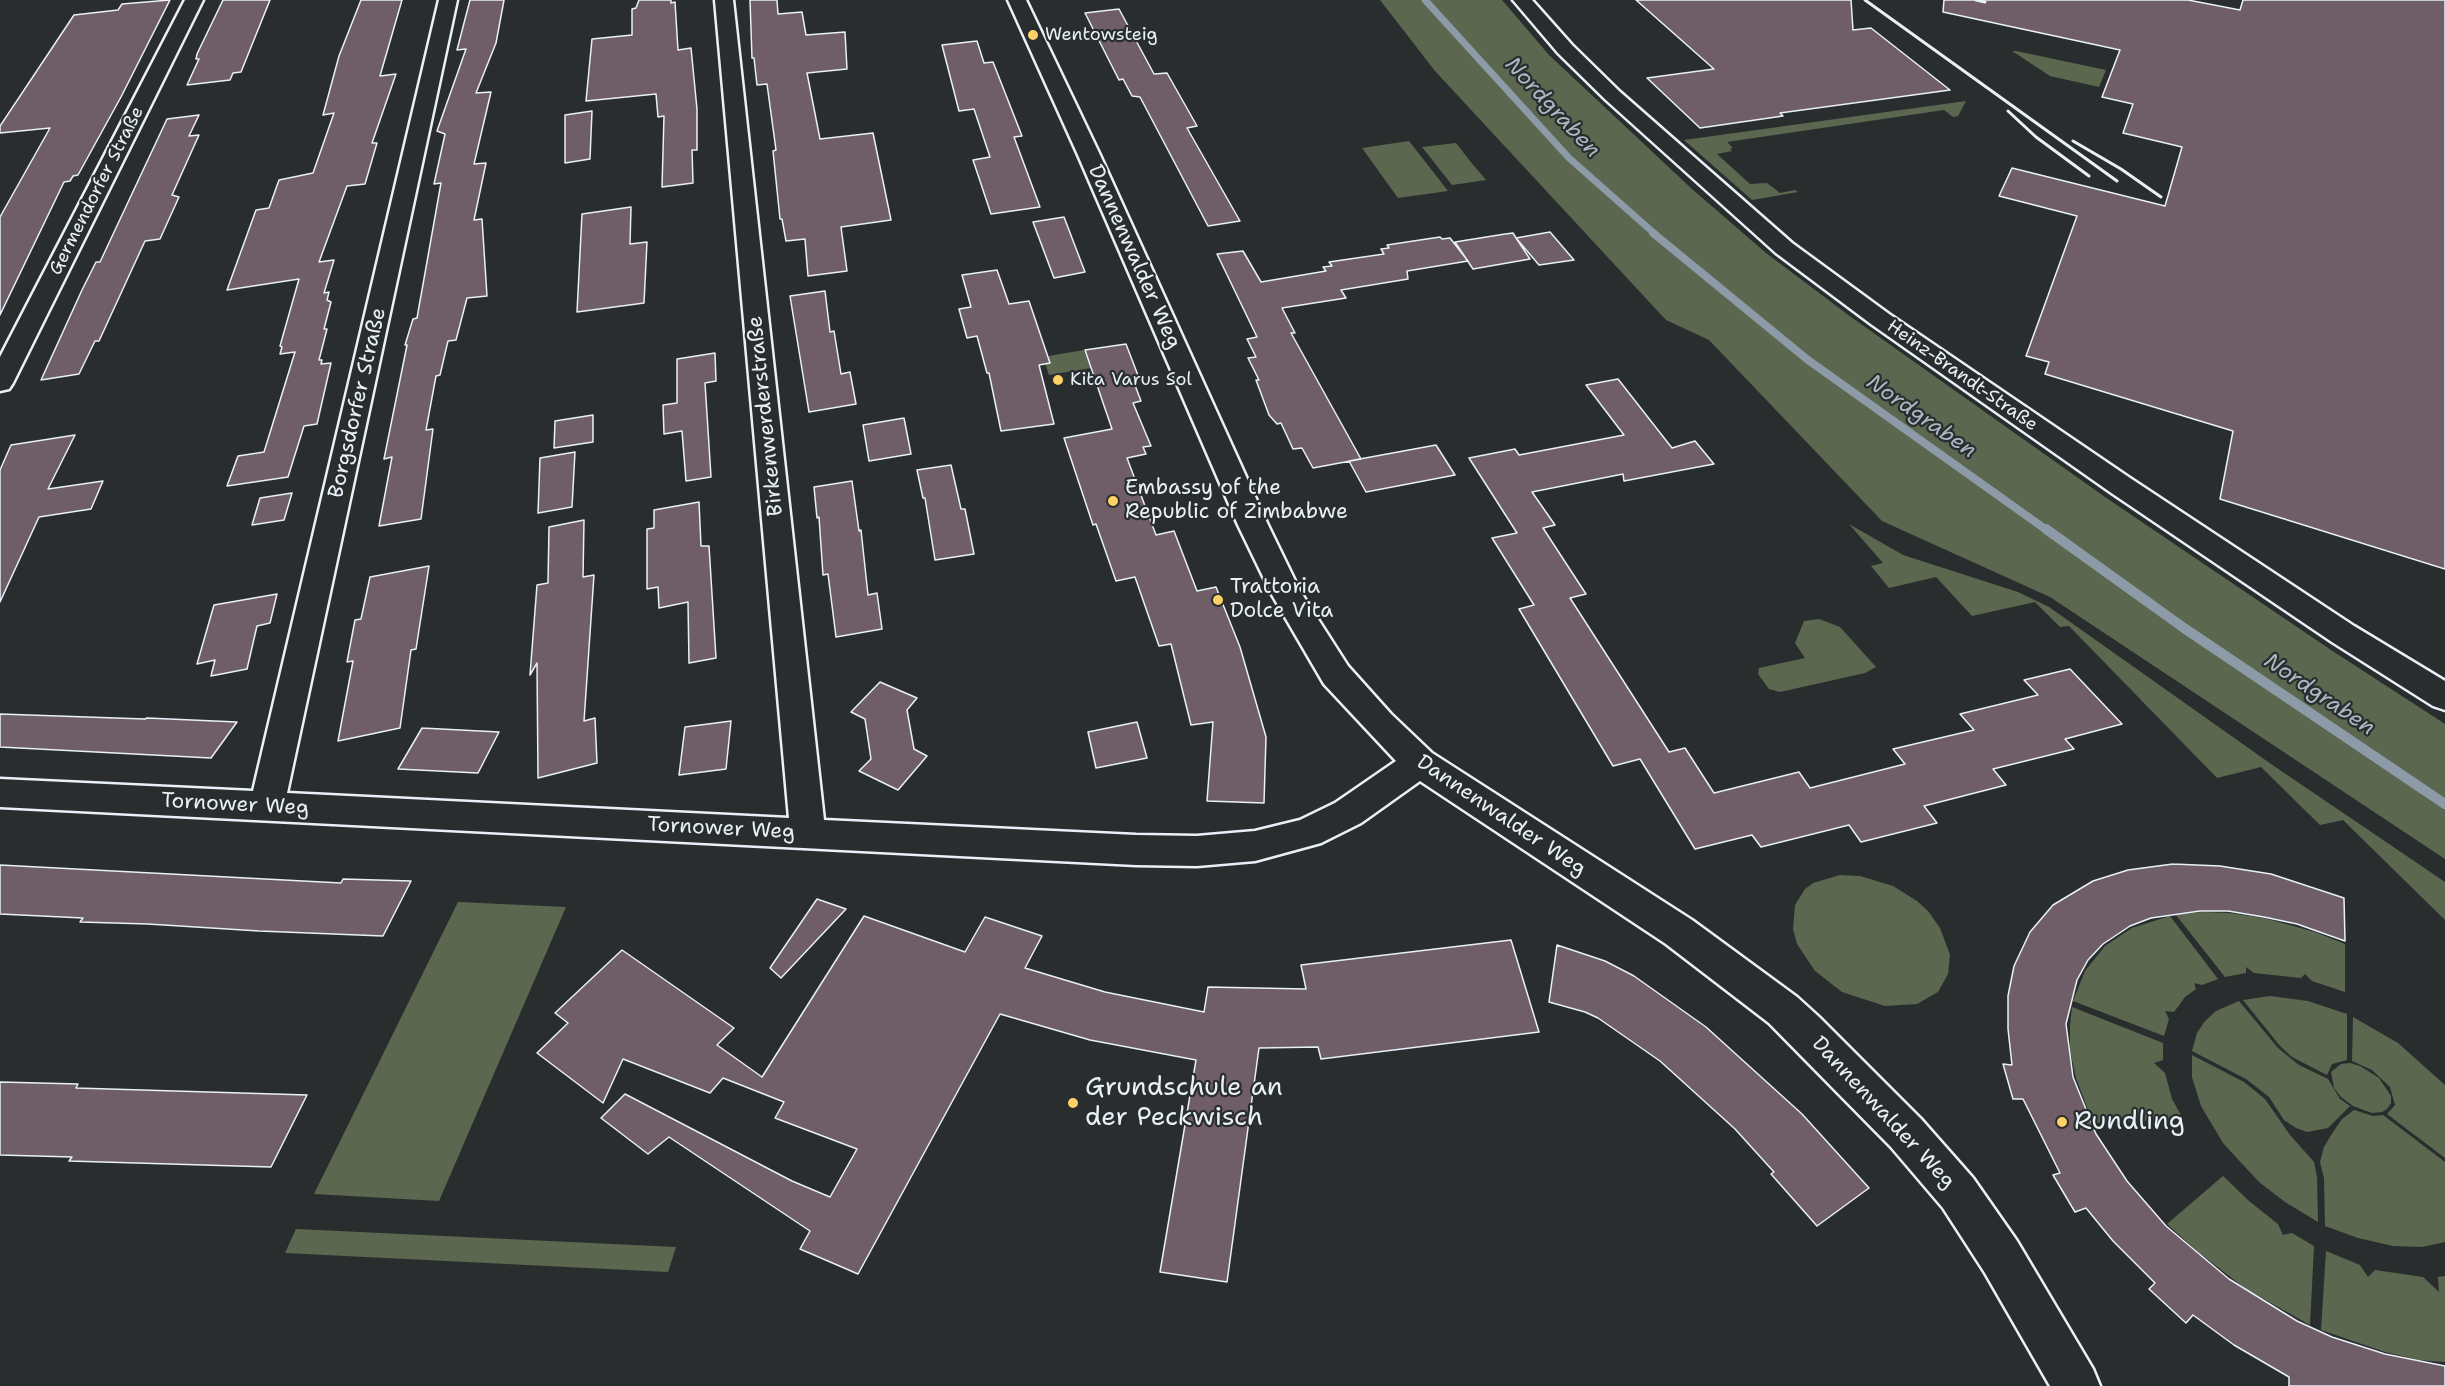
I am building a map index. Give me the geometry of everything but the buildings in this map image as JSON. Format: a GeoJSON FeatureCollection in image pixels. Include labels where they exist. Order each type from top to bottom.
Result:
{"type":"FeatureCollection","features":[{"type":"Feature","properties":{"kind":"street","name":"Germendorfer Straße"},"geometry":{"type":"LineString","coordinates":[[0,383],[194,0]]}},
{"type":"Feature","properties":{"kind":"street","name":"Borgsdorfer Straße"},"geometry":{"type":"LineString","coordinates":[[267,806],[448,0]]}},
{"type":"Feature","properties":{"kind":"street","name":"Birkenwerderstraße"},"geometry":{"type":"LineString","coordinates":[[724,0],[808,833]]}},
{"type":"Feature","properties":{"kind":"street","name":"Dannenwalder Weg"},"geometry":{"type":"LineString","coordinates":[[1017,0],[1286,593],[1336,675],[1379,723],[1420,763],[1679,932],[1783,1010],[1869,1094],[1958,1193],[2001,1257],[2076,1386]]}},
{"type":"Feature","properties":{"kind":"street","name":"Heinz-Brandt-Straße"},"geometry":{"type":"LineString","coordinates":[[1522,0],[1565,49],[1605,88],[1784,248],[1880,319],[2120,485],[2343,633],[2445,697]]}},
{"type":"Feature","properties":{"kind":"street","name":"Tornower Weg"},"geometry":{"type":"LineString","coordinates":[[0,793],[1136,850],[1197,851],[1255,846],[1308,833],[1348,813],[1420,763]]}},
{"type":"Feature","properties":{"kind":"green space"},"geometry":{"type":"Polygon","coordinates":[[[1380,0],[1502,0],[1549,55],[1692,189],[1766,253],[1851,317],[2105,497],[2445,724],[2445,859],[2050,597],[1882,521],[1709,340],[1666,320],[1435,71],[1380,0]]]}},
{"type":"Feature","properties":{"kind":"green space"},"geometry":{"type":"Polygon","coordinates":[[[2012,51],[2106,70],[2099,87],[2050,76],[2012,51]]]}},
{"type":"Feature","properties":{"kind":"green space"},"geometry":{"type":"Polygon","coordinates":[[[1966,101],[1958,116],[1953,117],[1944,110],[1727,142],[1733,148],[1730,149],[1732,151],[1717,154],[1750,184],[1767,183],[1780,193],[1795,190],[1798,192],[1752,200],[1684,140],[1966,101]]]}},
{"type":"Feature","properties":{"kind":"green space"},"geometry":{"type":"Polygon","coordinates":[[[1409,141],[1448,191],[1398,198],[1362,148],[1409,141]]]}},
{"type":"Feature","properties":{"kind":"green space"},"geometry":{"type":"Polygon","coordinates":[[[1456,143],[1486,180],[1452,185],[1422,147],[1456,143]]]}},
{"type":"Feature","properties":{"kind":"green space"},"geometry":{"type":"Polygon","coordinates":[[[1084,350],[1091,368],[1049,375],[1043,357],[1084,350]]]}},
{"type":"Feature","properties":{"kind":"green space"},"geometry":{"type":"Polygon","coordinates":[[[1849,524],[1903,555],[2018,592],[2049,607],[2271,764],[2445,882],[2445,920],[2343,820],[2320,825],[2261,767],[2217,778],[2069,626],[2060,627],[2035,602],[1972,616],[1936,577],[1889,588],[1871,566],[1883,563],[1849,524]]]}},
{"type":"Feature","properties":{"kind":"green space"},"geometry":{"type":"Polygon","coordinates":[[[1819,619],[1840,627],[1876,667],[1865,673],[1780,692],[1769,689],[1758,674],[1759,668],[1805,658],[1795,643],[1804,621],[1819,619]]]}},
{"type":"Feature","properties":{"kind":"green space"},"geometry":{"type":"Polygon","coordinates":[[[1840,875],[1860,876],[1893,886],[1928,911],[1940,928],[1950,955],[1948,974],[1938,992],[1917,1004],[1885,1006],[1842,992],[1815,971],[1797,944],[1793,929],[1795,905],[1805,889],[1813,883],[1840,875]]]}},
{"type":"Feature","properties":{"kind":"green space"},"geometry":{"type":"Polygon","coordinates":[[[458,902],[566,907],[439,1201],[314,1194],[458,902]]]}},
{"type":"Feature","properties":{"kind":"green space"},"geometry":{"type":"Polygon","coordinates":[[[2201,912],[2264,918],[2315,932],[2345,944],[2345,992],[2312,981],[2305,974],[2301,978],[2254,973],[2246,967],[2246,973],[2225,977],[2176,915],[2201,912]]]}},
{"type":"Feature","properties":{"kind":"green space"},"geometry":{"type":"Polygon","coordinates":[[[2170,916],[2218,979],[2202,985],[2194,983],[2196,989],[2185,997],[2174,1012],[2165,1011],[2169,1019],[2164,1036],[2073,1001],[2085,971],[2105,946],[2132,928],[2170,916]]]}},
{"type":"Feature","properties":{"kind":"green space"},"geometry":{"type":"Polygon","coordinates":[[[2270,996],[2308,1001],[2347,1014],[2347,1060],[2332,1064],[2327,1075],[2292,1057],[2280,1046],[2243,1000],[2270,996]]]}},
{"type":"Feature","properties":{"kind":"green space"},"geometry":{"type":"Polygon","coordinates":[[[2239,1001],[2278,1048],[2299,1065],[2328,1079],[2340,1099],[2350,1106],[2328,1128],[2307,1132],[2296,1128],[2284,1120],[2269,1097],[2246,1079],[2192,1051],[2197,1033],[2205,1021],[2216,1011],[2239,1001]]]}},
{"type":"Feature","properties":{"kind":"green space"},"geometry":{"type":"Polygon","coordinates":[[[2072,1007],[2163,1043],[2163,1060],[2154,1063],[2165,1073],[2172,1099],[2183,1119],[2093,1123],[2076,1078],[2070,1050],[2072,1007]]]}},
{"type":"Feature","properties":{"kind":"green space"},"geometry":{"type":"Polygon","coordinates":[[[2353,1017],[2398,1043],[2445,1085],[2445,1158],[2387,1114],[2395,1105],[2390,1087],[2372,1070],[2352,1061],[2353,1017]]]}},
{"type":"Feature","properties":{"kind":"green space"},"geometry":{"type":"Polygon","coordinates":[[[2192,1055],[2244,1082],[2265,1099],[2290,1135],[2314,1162],[2317,1177],[2318,1222],[2285,1202],[2259,1182],[2223,1143],[2201,1106],[2192,1077],[2192,1055]]]}},
{"type":"Feature","properties":{"kind":"green space"},"geometry":{"type":"Polygon","coordinates":[[[2350,1063],[2360,1066],[2379,1078],[2391,1096],[2391,1103],[2387,1109],[2372,1113],[2353,1106],[2341,1097],[2334,1088],[2331,1072],[2341,1064],[2350,1063]]]}},
{"type":"Feature","properties":{"kind":"green space"},"geometry":{"type":"Polygon","coordinates":[[[2354,1110],[2373,1116],[2383,1115],[2445,1162],[2445,1242],[2422,1247],[2393,1246],[2358,1238],[2325,1226],[2324,1178],[2320,1162],[2324,1147],[2333,1132],[2342,1119],[2354,1110]]]}},
{"type":"Feature","properties":{"kind":"green space"},"geometry":{"type":"Polygon","coordinates":[[[2223,1176],[2278,1224],[2283,1235],[2292,1233],[2314,1246],[2310,1325],[2246,1289],[2198,1252],[2167,1224],[2223,1176]]]}},
{"type":"Feature","properties":{"kind":"green space"},"geometry":{"type":"Polygon","coordinates":[[[296,1229],[676,1247],[668,1272],[285,1253],[296,1229]]]}},
{"type":"Feature","properties":{"kind":"green space"},"geometry":{"type":"Polygon","coordinates":[[[2326,1251],[2360,1265],[2368,1277],[2375,1270],[2423,1277],[2439,1292],[2438,1277],[2445,1276],[2445,1362],[2419,1360],[2385,1352],[2321,1330],[2326,1251]]]}},
{"type":"Feature","properties":{"kind":"waterway","name":"Nordgraben"},"geometry":{"type":"LineString","coordinates":[[1425,0],[1569,158],[1655,234]]}},
{"type":"Feature","properties":{"kind":"waterway","name":"Nordgraben"},"geometry":{"type":"LineString","coordinates":[[1653,233],[1808,360],[2048,531]]}},
{"type":"Feature","properties":{"kind":"waterway","name":"Nordgraben"},"geometry":{"type":"LineString","coordinates":[[2046,529],[2184,628],[2445,804]]}},
{"type":"Feature","properties":{"kind":"railway"},"geometry":{"type":"LineString","coordinates":[[1865,0],[2117,181]]}},
{"type":"Feature","properties":{"kind":"railway"},"geometry":{"type":"LineString","coordinates":[[1976,0],[1985,2]]}},
{"type":"Feature","properties":{"kind":"railway"},"geometry":{"type":"LineString","coordinates":[[2008,111],[2036,137],[2089,176]]}},
{"type":"Feature","properties":{"kind":"railway"},"geometry":{"type":"LineString","coordinates":[[2073,141],[2121,169],[2161,197]]}},
{"type":"Feature","properties":{"kind":"place","name":"Wentowsteig"},"geometry":{"type":"Point","coordinates":[1033,35]}},
{"type":"Feature","properties":{"kind":"place","name":"Kita Varus Sol"},"geometry":{"type":"Point","coordinates":[1058,380]}},
{"type":"Feature","properties":{"kind":"place","name":"Embassy of the Republic of Zimbabwe"},"geometry":{"type":"Point","coordinates":[1113,501]}},
{"type":"Feature","properties":{"kind":"place","name":"Trattoria Dolce Vita"},"geometry":{"type":"Point","coordinates":[1218,600]}},
{"type":"Feature","properties":{"kind":"place","name":"Grundschule an der Peckwisch"},"geometry":{"type":"Point","coordinates":[1073,1103]}},
{"type":"Feature","properties":{"kind":"place","name":"Rundling"},"geometry":{"type":"Point","coordinates":[2062,1122]}}]}
